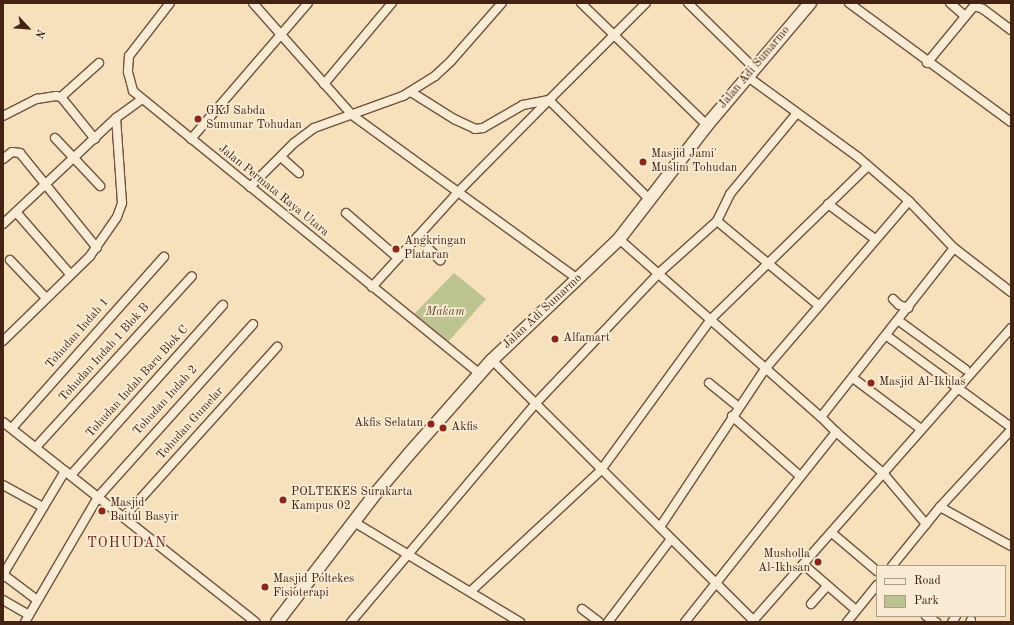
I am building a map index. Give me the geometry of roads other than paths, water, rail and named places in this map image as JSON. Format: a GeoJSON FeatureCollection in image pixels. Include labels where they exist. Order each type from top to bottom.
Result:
{"type":"FeatureCollection","features":[{"type":"Feature","properties":{"kind":"main road","name":"Jalan Adi Sumarmo"},"geometry":{"type":"LineString","coordinates":[[277,622],[376,493],[479,373],[619,239],[707,125],[810,3]]}},
{"type":"Feature","properties":{"kind":"street","name":"Jalan Permata Raya Utara"},"geometry":{"type":"LineString","coordinates":[[170,3],[129,56],[130,82],[133,91],[141,100],[479,373]]}},
{"type":"Feature","properties":{"kind":"street"},"geometry":{"type":"LineString","coordinates":[[191,139],[308,3]]}},
{"type":"Feature","properties":{"kind":"street"},"geometry":{"type":"LineString","coordinates":[[324,84],[392,3]]}},
{"type":"Feature","properties":{"kind":"street"},"geometry":{"type":"LineString","coordinates":[[250,188],[281,157],[314,128],[411,92],[451,61],[502,3]]}},
{"type":"Feature","properties":{"kind":"street"},"geometry":{"type":"LineString","coordinates":[[581,3],[707,125]]}},
{"type":"Feature","properties":{"kind":"street"},"geometry":{"type":"LineString","coordinates":[[372,287],[458,192],[646,3]]}},
{"type":"Feature","properties":{"kind":"street"},"geometry":{"type":"LineString","coordinates":[[688,3],[751,73],[797,113],[868,166],[909,201],[954,248],[1011,292]]}},
{"type":"Feature","properties":{"kind":"street"},"geometry":{"type":"LineString","coordinates":[[849,3],[928,63],[1011,122]]}},
{"type":"Feature","properties":{"kind":"street"},"geometry":{"type":"LineString","coordinates":[[950,3],[965,16]]}},
{"type":"Feature","properties":{"kind":"street"},"geometry":{"type":"LineString","coordinates":[[256,4],[280,35],[352,115],[578,279]]}},
{"type":"Feature","properties":{"kind":"street"},"geometry":{"type":"LineString","coordinates":[[928,63],[974,6],[986,6],[1011,30]]}},
{"type":"Feature","properties":{"kind":"street"},"geometry":{"type":"LineString","coordinates":[[3,116],[43,96],[61,97],[99,63]]}},
{"type":"Feature","properties":{"kind":"street"},"geometry":{"type":"LineString","coordinates":[[411,92],[475,128],[483,128],[523,105],[549,100]]}},
{"type":"Feature","properties":{"kind":"street"},"geometry":{"type":"LineString","coordinates":[[61,97],[95,139]]}},
{"type":"Feature","properties":{"kind":"street"},"geometry":{"type":"LineString","coordinates":[[3,224],[118,117],[141,100]]}},
{"type":"Feature","properties":{"kind":"street"},"geometry":{"type":"LineString","coordinates":[[549,100],[649,199]]}},
{"type":"Feature","properties":{"kind":"street"},"geometry":{"type":"LineString","coordinates":[[351,622],[536,403],[659,273],[717,221],[730,194],[797,113]]}},
{"type":"Feature","properties":{"kind":"street"},"geometry":{"type":"LineString","coordinates":[[3,341],[97,248],[117,217],[122,203],[118,117]]}},
{"type":"Feature","properties":{"kind":"street"},"geometry":{"type":"LineString","coordinates":[[54,138],[100,186]]}},
{"type":"Feature","properties":{"kind":"street"},"geometry":{"type":"LineString","coordinates":[[3,159],[12,152],[18,152],[46,183],[97,248]]}},
{"type":"Feature","properties":{"kind":"street"},"geometry":{"type":"LineString","coordinates":[[281,157],[299,173]]}},
{"type":"Feature","properties":{"kind":"street"},"geometry":{"type":"LineString","coordinates":[[471,591],[601,470],[711,320],[868,166]]}},
{"type":"Feature","properties":{"kind":"street"},"geometry":{"type":"LineString","coordinates":[[660,527],[732,416],[765,369],[818,305],[909,201]]}},
{"type":"Feature","properties":{"kind":"street"},"geometry":{"type":"LineString","coordinates":[[828,204],[875,239]]}},
{"type":"Feature","properties":{"kind":"street"},"geometry":{"type":"LineString","coordinates":[[16,212],[70,274]]}},
{"type":"Feature","properties":{"kind":"street"},"geometry":{"type":"LineString","coordinates":[[346,213],[398,258]]}},
{"type":"Feature","properties":{"kind":"street"},"geometry":{"type":"LineString","coordinates":[[717,221],[770,263],[818,305]]}},
{"type":"Feature","properties":{"kind":"street"},"geometry":{"type":"LineString","coordinates":[[417,237],[440,260]]}},
{"type":"Feature","properties":{"kind":"street"},"geometry":{"type":"LineString","coordinates":[[619,239],[883,473],[926,524]]}},
{"type":"Feature","properties":{"kind":"street"},"geometry":{"type":"LineString","coordinates":[[821,417],[899,321],[954,248]]}},
{"type":"Feature","properties":{"kind":"street","name":"Tohudan Indah 1"},"geometry":{"type":"LineString","coordinates":[[12,428],[164,257]]}},
{"type":"Feature","properties":{"kind":"street"},"geometry":{"type":"LineString","coordinates":[[10,260],[46,298]]}},
{"type":"Feature","properties":{"kind":"street","name":"Tohudan Indah 1 Blok B"},"geometry":{"type":"LineString","coordinates":[[36,447],[192,276]]}},
{"type":"Feature","properties":{"kind":"street"},"geometry":{"type":"LineString","coordinates":[[893,299],[899,305],[909,308]]}},
{"type":"Feature","properties":{"kind":"street","name":"Tohudan Indah Baru Blok C"},"geometry":{"type":"LineString","coordinates":[[37,600],[4,573],[43,507],[68,473],[223,305]]}},
{"type":"Feature","properties":{"kind":"street"},"geometry":{"type":"LineString","coordinates":[[899,321],[965,369]]}},
{"type":"Feature","properties":{"kind":"street","name":"Tohudan Indah 2"},"geometry":{"type":"LineString","coordinates":[[27,618],[98,496],[253,324]]}},
{"type":"Feature","properties":{"kind":"street"},"geometry":{"type":"LineString","coordinates":[[492,360],[601,470],[718,584],[753,621],[832,533],[920,429],[1011,328]]}},
{"type":"Feature","properties":{"kind":"street"},"geometry":{"type":"LineString","coordinates":[[887,336],[1011,426]]}},
{"type":"Feature","properties":{"kind":"street","name":"Tohudan Gumelar"},"geometry":{"type":"LineString","coordinates":[[124,517],[277,347]]}},
{"type":"Feature","properties":{"kind":"street"},"geometry":{"type":"LineString","coordinates":[[854,378],[920,429]]}},
{"type":"Feature","properties":{"kind":"street"},"geometry":{"type":"LineString","coordinates":[[709,383],[739,407]]}},
{"type":"Feature","properties":{"kind":"street"},"geometry":{"type":"LineString","coordinates":[[732,416],[800,476]]}},
{"type":"Feature","properties":{"kind":"street"},"geometry":{"type":"LineString","coordinates":[[3,422],[255,622]]}},
{"type":"Feature","properties":{"kind":"street"},"geometry":{"type":"LineString","coordinates":[[893,565],[940,507],[1011,430]]}},
{"type":"Feature","properties":{"kind":"street"},"geometry":{"type":"LineString","coordinates":[[685,622],[718,584],[800,476],[836,432]]}},
{"type":"Feature","properties":{"kind":"street"},"geometry":{"type":"LineString","coordinates":[[3,485],[43,507]]}},
{"type":"Feature","properties":{"kind":"street"},"geometry":{"type":"LineString","coordinates":[[940,507],[1011,546]]}},
{"type":"Feature","properties":{"kind":"street"},"geometry":{"type":"LineString","coordinates":[[354,522],[471,591],[520,622]]}},
{"type":"Feature","properties":{"kind":"street"},"geometry":{"type":"LineString","coordinates":[[832,533],[876,570]]}},
{"type":"Feature","properties":{"kind":"street"},"geometry":{"type":"LineString","coordinates":[[608,622],[671,539]]}},
{"type":"Feature","properties":{"kind":"street"},"geometry":{"type":"LineString","coordinates":[[804,565],[856,610]]}},
{"type":"Feature","properties":{"kind":"street"},"geometry":{"type":"LineString","coordinates":[[811,604],[827,586]]}},
{"type":"Feature","properties":{"kind":"street"},"geometry":{"type":"LineString","coordinates":[[847,622],[876,587]]}},
{"type":"Feature","properties":{"kind":"street"},"geometry":{"type":"LineString","coordinates":[[3,600],[27,618]]}},
{"type":"Feature","properties":{"kind":"street"},"geometry":{"type":"LineString","coordinates":[[582,609],[599,622]]}},
{"type":"Feature","properties":{"kind":"place","name":"GKJ Sabda Sumunar Tohudan"},"geometry":{"type":"Point","coordinates":[198,119]}},
{"type":"Feature","properties":{"kind":"place","name":"Masjid Jami' Muslim Tohudan"},"geometry":{"type":"Point","coordinates":[643,162]}},
{"type":"Feature","properties":{"kind":"place","name":"Angkringan Plataran"},"geometry":{"type":"Point","coordinates":[396,249]}},
{"type":"Feature","properties":{"kind":"place","name":"Alfamart"},"geometry":{"type":"Point","coordinates":[555,339]}},
{"type":"Feature","properties":{"kind":"place","name":"Masjid Al-Ikhlas"},"geometry":{"type":"Point","coordinates":[871,383]}},
{"type":"Feature","properties":{"kind":"place","name":"Akfis Selatan"},"geometry":{"type":"Point","coordinates":[431,424]}},
{"type":"Feature","properties":{"kind":"place","name":"Akfis"},"geometry":{"type":"Point","coordinates":[443,428]}},
{"type":"Feature","properties":{"kind":"place","name":"POLTEKES Surakarta Kampus 02"},"geometry":{"type":"Point","coordinates":[283,500]}},
{"type":"Feature","properties":{"kind":"place","name":"Masjid Baitul Basyir"},"geometry":{"type":"Point","coordinates":[102,511]}},
{"type":"Feature","properties":{"kind":"place","name":"Musholla Al-Ikhsan"},"geometry":{"type":"Point","coordinates":[818,562]}},
{"type":"Feature","properties":{"kind":"place","name":"Masjid Poltekes Fisioterapi"},"geometry":{"type":"Point","coordinates":[265,587]}},
{"type":"Feature","properties":{"kind":"district","name":"TOHUDAN"},"geometry":{"type":"Point","coordinates":[127,543]}},
{"type":"Feature","properties":{"kind":"park label","name":"Makam"},"geometry":{"type":"Point","coordinates":[445,313]}}]}
